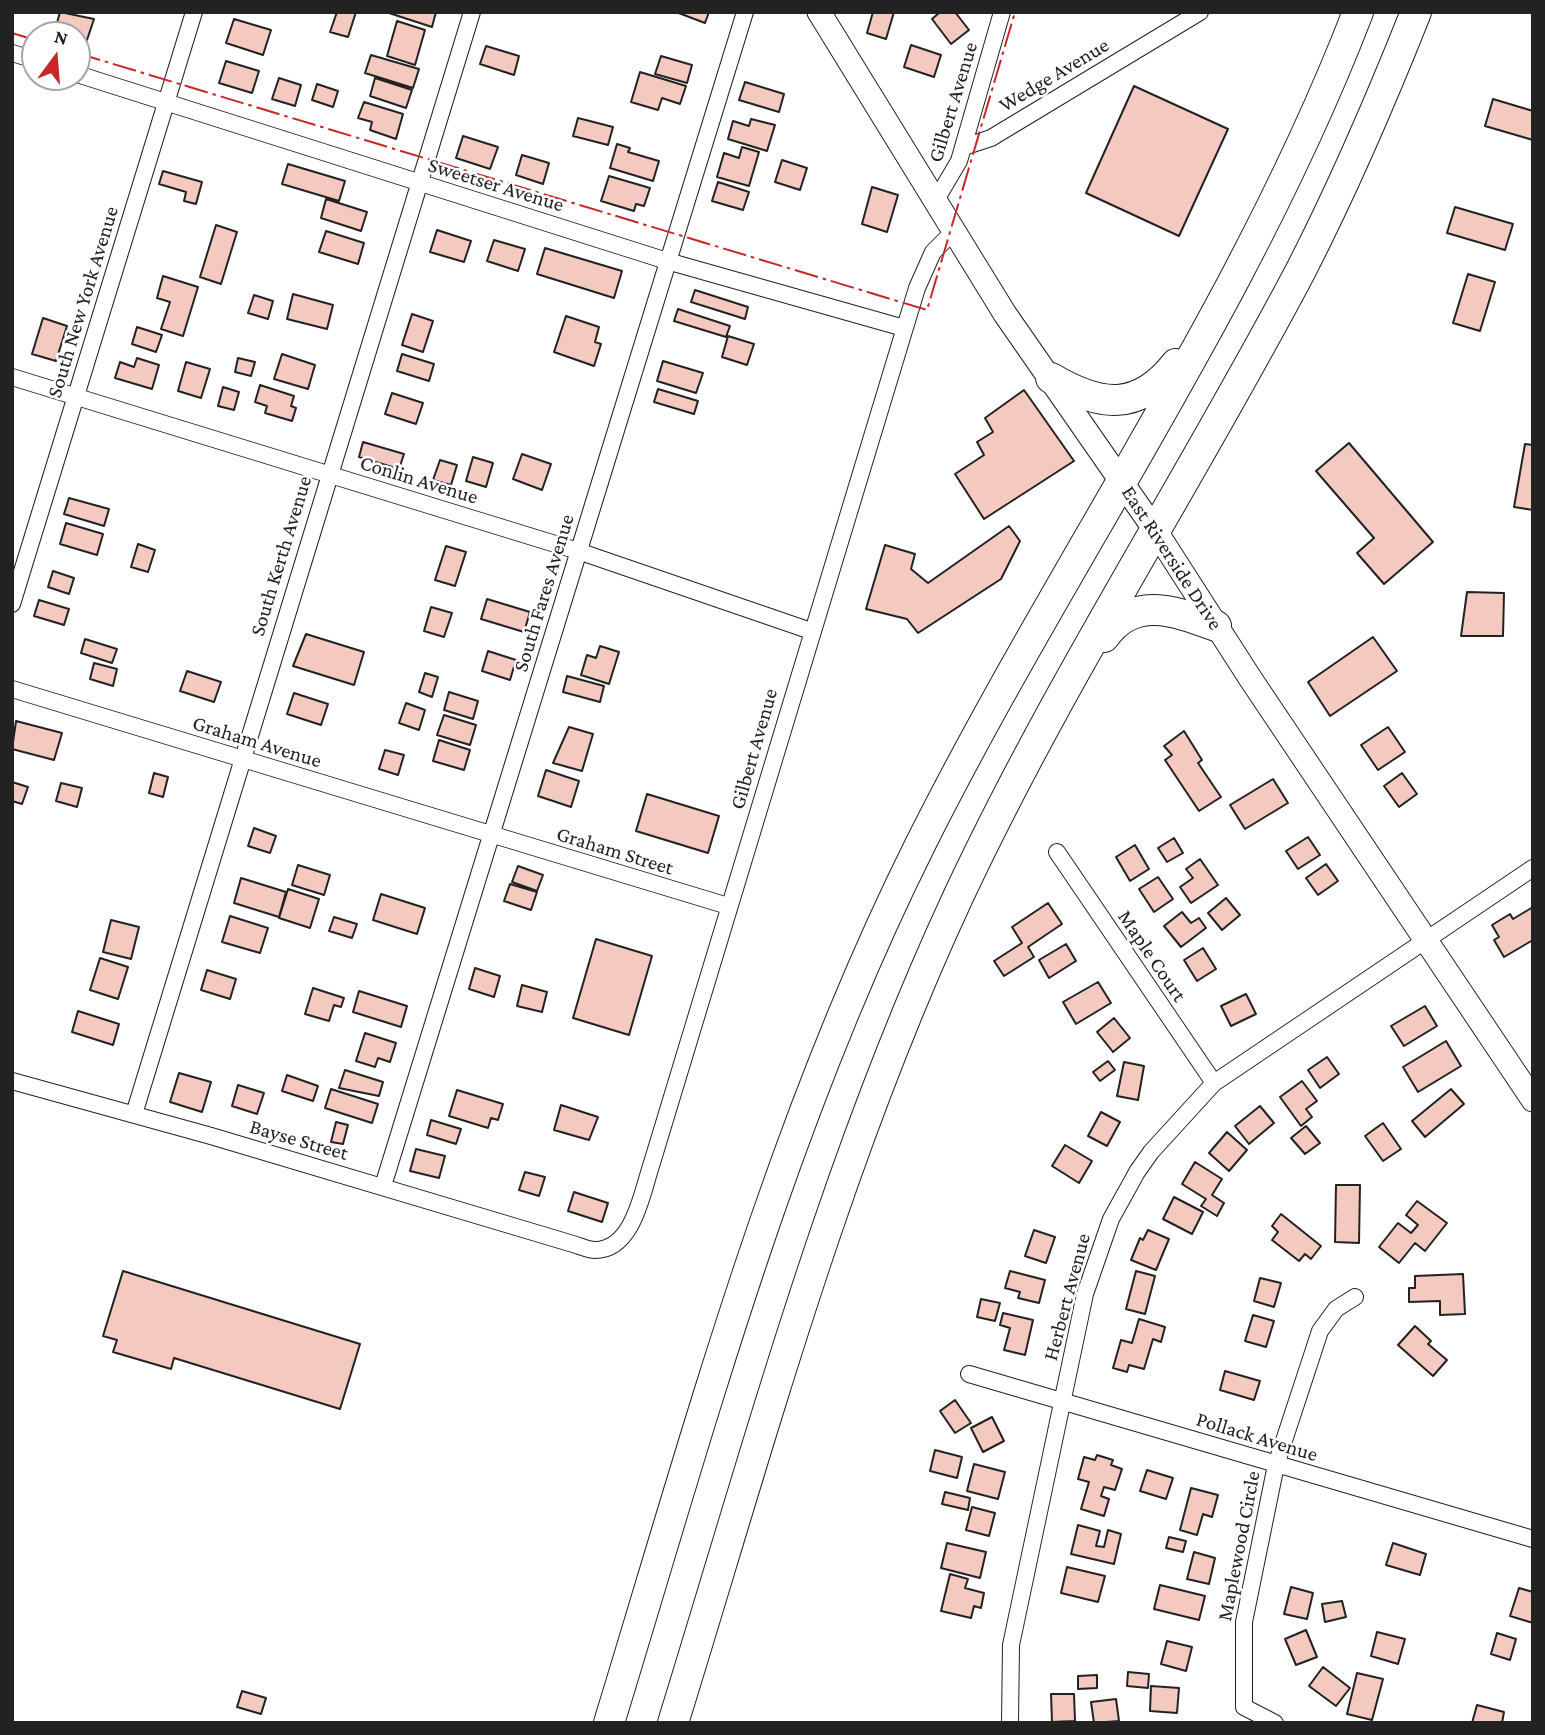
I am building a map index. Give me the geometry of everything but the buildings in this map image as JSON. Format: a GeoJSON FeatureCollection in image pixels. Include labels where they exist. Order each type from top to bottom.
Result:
{"type":"FeatureCollection","features":[{"type":"Feature","properties":{"kind":"highway"},"geometry":{"type":"LineString","coordinates":[[609,1723],[770,1207],[841,1020],[933,820],[982,726],[1215,314],[1283,186],[1358,12]]}},
{"type":"Feature","properties":{"kind":"highway"},"geometry":{"type":"LineString","coordinates":[[673,1723],[827,1226],[871,1103],[957,898],[1004,801],[1061,696],[1302,267],[1358,152],[1416,12]]}},
{"type":"Feature","properties":{"kind":"highway"},"geometry":{"type":"LineString","coordinates":[[1051,378],[1096,399],[1118,400],[1143,393],[1167,374],[1215,314]]}},
{"type":"Feature","properties":{"kind":"highway"},"geometry":{"type":"LineString","coordinates":[[1061,696],[1108,631],[1133,611],[1143,608],[1167,610],[1216,625]]}},
{"type":"Feature","properties":{"kind":"street","name":"South New York Avenue"},"geometry":{"type":"LineString","coordinates":[[12,604],[194,12]]}},
{"type":"Feature","properties":{"kind":"street","name":"South Kerth Avenue"},"geometry":{"type":"LineString","coordinates":[[134,1114],[472,12]]}},
{"type":"Feature","properties":{"kind":"street","name":"South Fares Avenue"},"geometry":{"type":"LineString","coordinates":[[383,1186],[745,12]]}},
{"type":"Feature","properties":{"kind":"street","name":"East Riverside Drive"},"geometry":{"type":"LineString","coordinates":[[819,12],[1005,314],[1122,480],[1424,940],[1533,1100]]}},
{"type":"Feature","properties":{"kind":"street","name":"Gilbert Avenue"},"geometry":{"type":"LineString","coordinates":[[936,200],[955,172],[964,147],[1002,12]]}},
{"type":"Feature","properties":{"kind":"street","name":"Wedge Avenue"},"geometry":{"type":"LineString","coordinates":[[964,147],[991,138],[1200,12]]}},
{"type":"Feature","properties":{"kind":"street","name":"Sweetser Avenue"},"geometry":{"type":"LineString","coordinates":[[91,79],[667,261],[904,328]]}},
{"type":"Feature","properties":{"kind":"street","name":"Gilbert Avenue"},"geometry":{"type":"LineString","coordinates":[[573,1244],[596,1250],[612,1246],[629,1228],[651,1166],[904,328],[925,266],[933,252],[955,230]]}},
{"type":"Feature","properties":{"kind":"street","name":"Conlin Avenue"},"geometry":{"type":"LineString","coordinates":[[12,377],[578,551],[811,631]]}},
{"type":"Feature","properties":{"kind":"street","name":"Graham Avenue"},"geometry":{"type":"LineString","coordinates":[[12,689],[490,835]]}},
{"type":"Feature","properties":{"kind":"street","name":"Graham Street"},"geometry":{"type":"LineString","coordinates":[[490,835],[728,906]]}},
{"type":"Feature","properties":{"kind":"street","name":"Maple Court"},"geometry":{"type":"LineString","coordinates":[[1057,852],[1214,1083]]}},
{"type":"Feature","properties":{"kind":"street","name":"Herbert Avenue"},"geometry":{"type":"LineString","coordinates":[[1010,1723],[1011,1645],[1085,1294],[1111,1219],[1151,1152],[1214,1083],[1533,868]]}},
{"type":"Feature","properties":{"kind":"street","name":"Bayse Street"},"geometry":{"type":"LineString","coordinates":[[12,1082],[134,1114],[573,1244]]}},
{"type":"Feature","properties":{"kind":"street","name":"Maplewood Circle"},"geometry":{"type":"LineString","coordinates":[[1275,1723],[1244,1707],[1242,1642],[1248,1598],[1276,1465],[1320,1331],[1336,1309],[1354,1297]]}},
{"type":"Feature","properties":{"kind":"street","name":"Pollack Avenue"},"geometry":{"type":"LineString","coordinates":[[969,1374],[1533,1539]]}},
{"type":"Feature","properties":{"kind":"power"},"geometry":{"type":"LineString","coordinates":[[91,57],[927,310],[1015,12]]}},
{"type":"Feature","properties":{"kind":"power"},"geometry":{"type":"LineString","coordinates":[[12,33],[21,36]]}}]}
